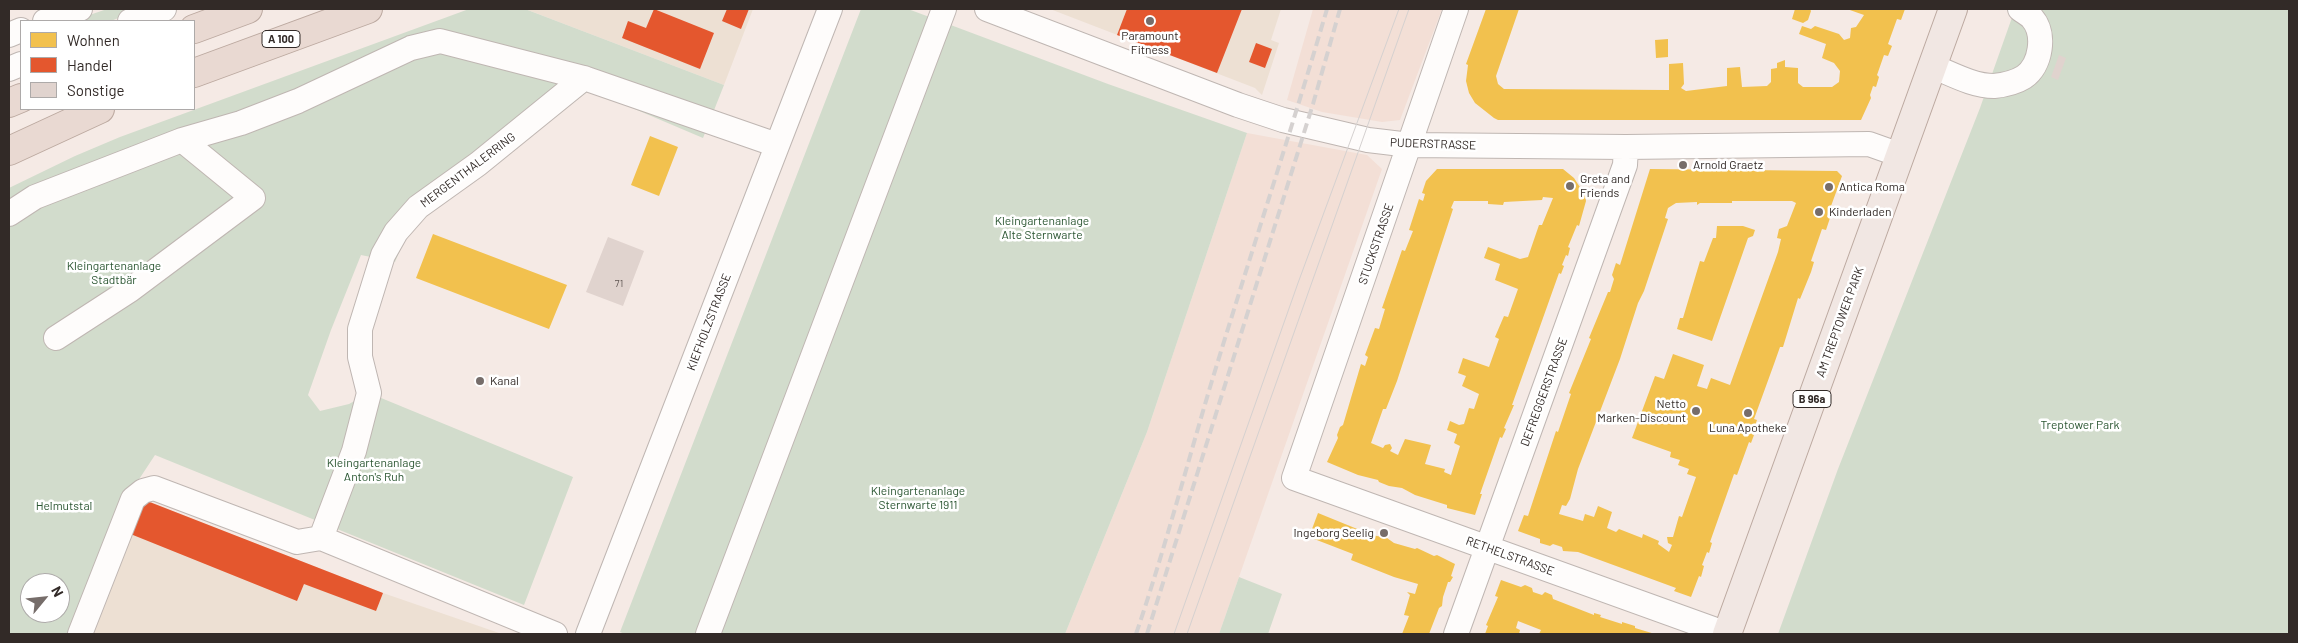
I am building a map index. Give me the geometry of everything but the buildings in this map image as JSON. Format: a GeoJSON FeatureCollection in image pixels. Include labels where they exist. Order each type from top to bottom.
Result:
{"type":"FeatureCollection","features":[{"type":"Feature","properties":{"kind":"highway"},"geometry":{"type":"LineString","coordinates":[[195,29],[248,9]]}},
{"type":"Feature","properties":{"kind":"highway","name":"A 100"},"geometry":{"type":"LineString","coordinates":[[195,73],[368,9]]}},
{"type":"Feature","properties":{"kind":"highway"},"geometry":{"type":"LineString","coordinates":[[9,151],[98,110]]}},
{"type":"Feature","properties":{"kind":"main road","name":"AM TREPTOWER PARK"},"geometry":{"type":"LineString","coordinates":[[1727,634],[1953,9]]}},
{"type":"Feature","properties":{"kind":"street"},"geometry":{"type":"LineString","coordinates":[[48,20],[80,9]]}},
{"type":"Feature","properties":{"kind":"street"},"geometry":{"type":"LineString","coordinates":[[133,20],[164,9]]}},
{"type":"Feature","properties":{"kind":"street","name":"KIEFHOLZSTRASSE"},"geometry":{"type":"LineString","coordinates":[[588,634],[830,9]]}},
{"type":"Feature","properties":{"kind":"street"},"geometry":{"type":"LineString","coordinates":[[708,634],[944,9]]}},
{"type":"Feature","properties":{"kind":"street","name":"PUDERSTRASSE"},"geometry":{"type":"LineString","coordinates":[[986,9],[1225,100],[1283,120],[1368,140],[1410,145],[1626,147],[1869,144],[1900,155]]}},
{"type":"Feature","properties":{"kind":"street","name":"STUCKSTRASSE"},"geometry":{"type":"LineString","coordinates":[[1294,478],[1456,9]]}},
{"type":"Feature","properties":{"kind":"street"},"geometry":{"type":"LineString","coordinates":[[1932,66],[1984,85],[2005,84],[2024,77],[2032,69],[2041,46],[2039,31],[2032,18],[2020,9]]}},
{"type":"Feature","properties":{"kind":"street"},"geometry":{"type":"LineString","coordinates":[[9,214],[35,197],[182,140],[249,120],[324,89],[410,48],[440,41],[584,78],[777,145]]}},
{"type":"Feature","properties":{"kind":"street","name":"MERGENTHALERRING"},"geometry":{"type":"LineString","coordinates":[[321,538],[354,451],[369,394],[360,357],[360,329],[383,255],[396,232],[418,207],[478,164],[584,78]]}},
{"type":"Feature","properties":{"kind":"street"},"geometry":{"type":"LineString","coordinates":[[56,338],[130,290],[253,198],[182,140]]}},
{"type":"Feature","properties":{"kind":"street","name":"DEFREGGERSTRASSE"},"geometry":{"type":"LineString","coordinates":[[1456,634],[1625,165],[1626,147]]}},
{"type":"Feature","properties":{"kind":"street","name":"RETHELSTRASSE"},"geometry":{"type":"LineString","coordinates":[[1294,478],[1727,634]]}},
{"type":"Feature","properties":{"kind":"street"},"geometry":{"type":"LineString","coordinates":[[80,634],[133,499],[143,490],[154,488],[297,542],[321,538],[555,634]]}},
{"type":"Feature","properties":{"kind":"shaded area"},"geometry":{"type":"Polygon","coordinates":[[[525,9],[753,9],[724,85],[525,9]]]}},
{"type":"Feature","properties":{"kind":"shaded area"},"geometry":{"type":"Polygon","coordinates":[[[1050,9],[1281,9],[1271,40],[1279,43],[1262,95],[1255,88],[1050,9]]]}},
{"type":"Feature","properties":{"kind":"shaded area"},"geometry":{"type":"Polygon","coordinates":[[[1313,9],[1442,9],[1400,120],[1382,122],[1322,112],[1287,100],[1313,9]]]}},
{"type":"Feature","properties":{"kind":"shaded area"},"geometry":{"type":"Polygon","coordinates":[[[1247,133],[1367,155],[1382,169],[1219,634],[1065,634],[1147,432],[1247,133]]]}},
{"type":"Feature","properties":{"kind":"shaded area"},"geometry":{"type":"Polygon","coordinates":[[[142,499],[383,593],[502,634],[88,634],[142,499]]]}},
{"type":"Feature","properties":{"kind":"green space"},"geometry":{"type":"Polygon","coordinates":[[[107,9],[140,9],[113,20],[75,20],[107,9]]]}},
{"type":"Feature","properties":{"kind":"green space"},"geometry":{"type":"Polygon","coordinates":[[[469,9],[525,9],[724,85],[703,138],[590,90],[412,222],[395,262],[361,255],[331,330],[308,395],[320,411],[349,404],[369,393],[573,477],[524,605],[155,455],[128,496],[73,634],[9,634],[9,188],[75,156],[120,137],[469,9]]]}},
{"type":"Feature","properties":{"kind":"green space"},"geometry":{"type":"Polygon","coordinates":[[[861,9],[908,9],[1108,84],[1247,133],[1147,432],[1065,634],[625,634],[620,632],[861,9]]]}},
{"type":"Feature","properties":{"kind":"green space","name":"Treptower Park"},"geometry":{"type":"Polygon","coordinates":[[[2015,9],[2289,9],[2289,634],[1778,634],[1838,469],[1980,108],[2015,9]]]}},
{"type":"Feature","properties":{"kind":"green space"},"geometry":{"type":"Polygon","coordinates":[[[1239,577],[1282,594],[1268,634],[1219,634],[1239,577]]]}},
{"type":"Feature","properties":{"kind":"tram line"},"geometry":{"type":"LineString","coordinates":[[1174,634],[1298,283],[1399,9]]}},
{"type":"Feature","properties":{"kind":"tram line"},"geometry":{"type":"LineString","coordinates":[[1187,634],[1409,9]]}},
{"type":"Feature","properties":{"kind":"railway"},"geometry":{"type":"LineString","coordinates":[[1136,634],[1327,9]]}},
{"type":"Feature","properties":{"kind":"railway"},"geometry":{"type":"LineString","coordinates":[[1147,634],[1313,104],[1340,9]]}},
{"type":"Feature","properties":{"kind":"place","name":"Paramount Fitness"},"geometry":{"type":"Point","coordinates":[1150,21]}},
{"type":"Feature","properties":{"kind":"place","name":"Arnold Graetz"},"geometry":{"type":"Point","coordinates":[1683,165]}},
{"type":"Feature","properties":{"kind":"place","name":"Greta and Friends"},"geometry":{"type":"Point","coordinates":[1570,186]}},
{"type":"Feature","properties":{"kind":"place","name":"Antica Roma"},"geometry":{"type":"Point","coordinates":[1829,187]}},
{"type":"Feature","properties":{"kind":"place","name":"Kinderladen"},"geometry":{"type":"Point","coordinates":[1819,212]}},
{"type":"Feature","properties":{"kind":"place","name":"Kanal"},"geometry":{"type":"Point","coordinates":[480,381]}},
{"type":"Feature","properties":{"kind":"place","name":"Netto Marken-Discount"},"geometry":{"type":"Point","coordinates":[1696,411]}},
{"type":"Feature","properties":{"kind":"place","name":"Luna Apotheke"},"geometry":{"type":"Point","coordinates":[1748,413]}},
{"type":"Feature","properties":{"kind":"place","name":"Ingeborg Seelig"},"geometry":{"type":"Point","coordinates":[1384,533]}},
{"type":"Feature","properties":{"kind":"park label","name":"Kleingartenanlage Alte Sternwarte"},"geometry":{"type":"Point","coordinates":[1042,228]}},
{"type":"Feature","properties":{"kind":"park label","name":"Kleingartenanlage Stadtbär"},"geometry":{"type":"Point","coordinates":[114,273]}},
{"type":"Feature","properties":{"kind":"park label","name":"Kleingartenanlage Anton's Ruh"},"geometry":{"type":"Point","coordinates":[374,470]}},
{"type":"Feature","properties":{"kind":"park label","name":"Kleingartenanlage Sternwarte 1911"},"geometry":{"type":"Point","coordinates":[918,498]}},
{"type":"Feature","properties":{"kind":"park label","name":"Helmutstal"},"geometry":{"type":"Point","coordinates":[64,506]}}]}
